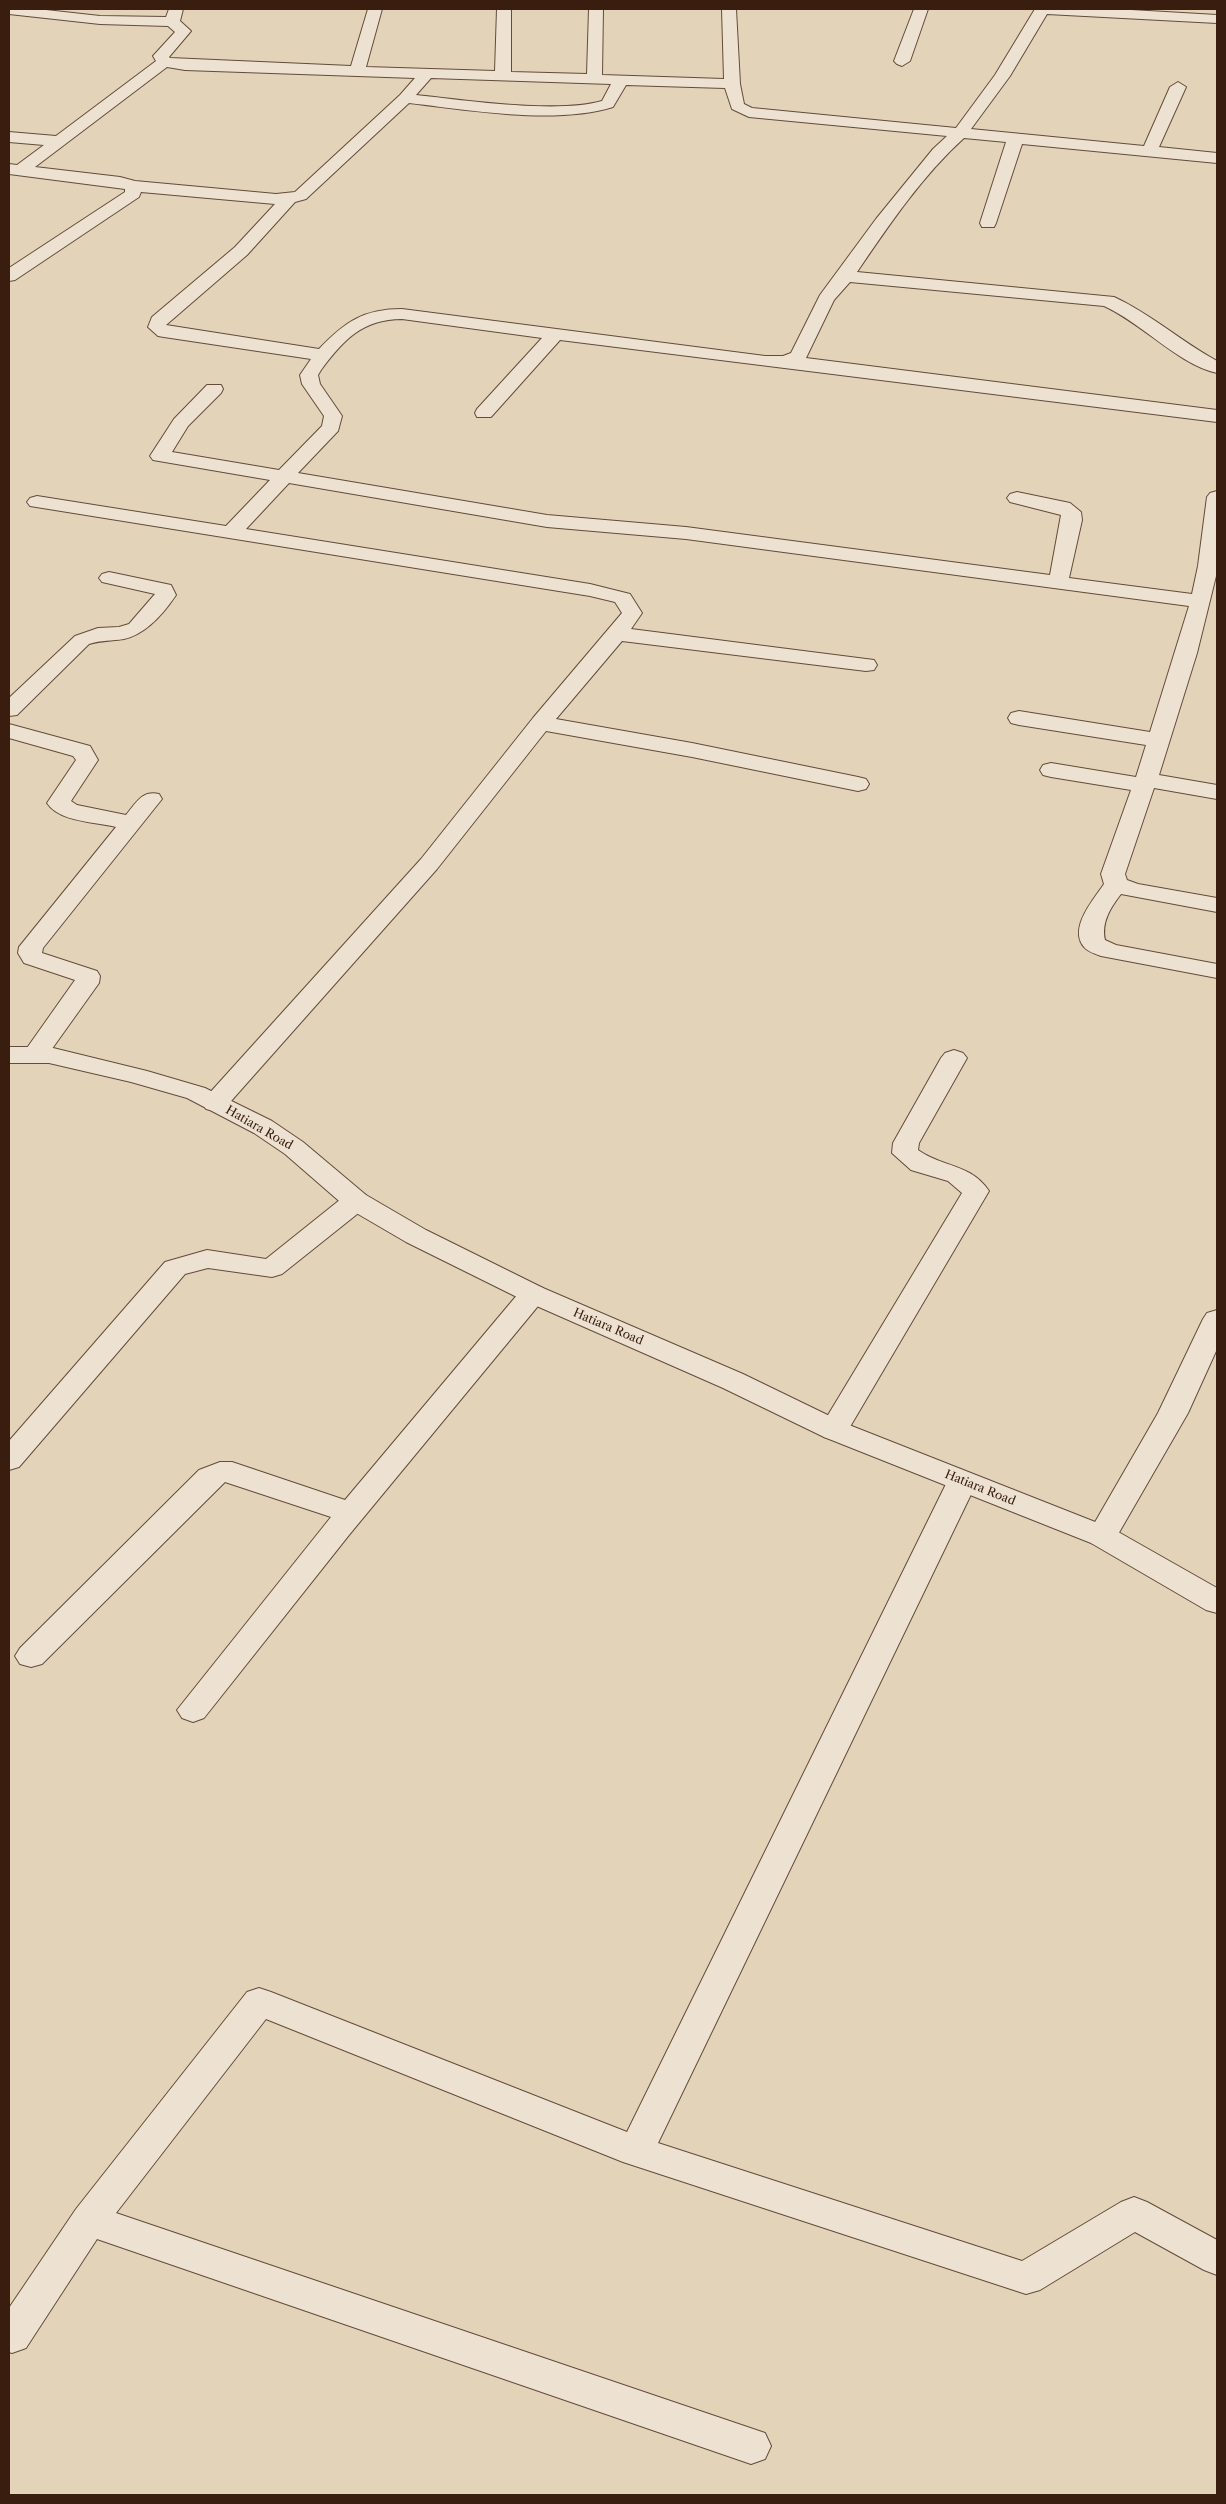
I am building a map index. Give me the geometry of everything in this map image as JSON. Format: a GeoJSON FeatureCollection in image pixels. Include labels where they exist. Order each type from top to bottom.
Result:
{"type":"FeatureCollection","features":[{"type":"Feature","properties":{"kind":"street"},"geometry":{"type":"LineString","coordinates":[[357,71],[375,9]]}},
{"type":"Feature","properties":{"kind":"street"},"geometry":{"type":"LineString","coordinates":[[503,77],[504,9]]}},
{"type":"Feature","properties":{"kind":"street"},"geometry":{"type":"LineString","coordinates":[[594,80],[596,9]]}},
{"type":"Feature","properties":{"kind":"street"},"geometry":{"type":"LineString","coordinates":[[729,9],[732,84],[736,106],[749,112],[1217,158]]}},
{"type":"Feature","properties":{"kind":"street"},"geometry":{"type":"LineString","coordinates":[[902,60],[921,9]]}},
{"type":"Feature","properties":{"kind":"street"},"geometry":{"type":"LineString","coordinates":[[785,361],[798,356],[826,299],[939,152],[959,134],[1002,76],[1042,9],[1217,19]]}},
{"type":"Feature","properties":{"kind":"street"},"geometry":{"type":"LineString","coordinates":[[9,10],[100,20],[174,15],[184,31],[161,56],[164,62]]}},
{"type":"Feature","properties":{"kind":"street"},"geometry":{"type":"LineString","coordinates":[[9,24],[27,12]]}},
{"type":"Feature","properties":{"kind":"street"},"geometry":{"type":"LineString","coordinates":[[15,169],[59,141],[164,62],[185,65],[732,84]]}},
{"type":"Feature","properties":{"kind":"street"},"geometry":{"type":"LineString","coordinates":[[15,169],[120,182],[133,186],[289,198],[300,196],[405,98],[426,74]]}},
{"type":"Feature","properties":{"kind":"street"},"geometry":{"type":"LineString","coordinates":[[405,98],[488,107],[591,109],[608,104],[620,81]]}},
{"type":"Feature","properties":{"kind":"street"},"geometry":{"type":"LineString","coordinates":[[1149,152],[1178,87]]}},
{"type":"Feature","properties":{"kind":"street"},"geometry":{"type":"LineString","coordinates":[[9,137],[59,141]]}},
{"type":"Feature","properties":{"kind":"street"},"geometry":{"type":"LineString","coordinates":[[988,223],[1016,139]]}},
{"type":"Feature","properties":{"kind":"street"},"geometry":{"type":"LineString","coordinates":[[9,276],[133,194],[133,186]]}},
{"type":"Feature","properties":{"kind":"street"},"geometry":{"type":"LineString","coordinates":[[289,198],[241,252],[158,322],[157,327],[164,332],[323,355]]}},
{"type":"Feature","properties":{"kind":"street"},"geometry":{"type":"LineString","coordinates":[[845,276],[1108,302],[1128,310],[1182,349],[1217,368]]}},
{"type":"Feature","properties":{"kind":"street"},"geometry":{"type":"LineString","coordinates":[[231,533],[331,427],[333,416],[330,408],[311,384],[309,375],[314,363],[362,320],[378,315],[402,314],[765,361],[785,361],[1217,416]]}},
{"type":"Feature","properties":{"kind":"street"},"geometry":{"type":"LineString","coordinates":[[484,413],[555,334]]}},
{"type":"Feature","properties":{"kind":"street"},"geometry":{"type":"LineString","coordinates":[[214,389],[181,423],[160,456],[547,521],[686,534],[1199,601]]}},
{"type":"Feature","properties":{"kind":"street"},"geometry":{"type":"LineString","coordinates":[[1217,497],[1213,514],[1206,575],[1199,601],[1145,783],[1113,874],[1116,884],[1092,922],[1090,934],[1094,944],[1110,951],[1217,971]]}},
{"type":"Feature","properties":{"kind":"street"},"geometry":{"type":"LineString","coordinates":[[1017,498],[1063,507],[1071,512],[1072,520],[1058,583]]}},
{"type":"Feature","properties":{"kind":"street"},"geometry":{"type":"LineString","coordinates":[[36,502],[590,590],[623,598],[632,613],[617,634],[541,723],[429,864],[215,1103]]}},
{"type":"Feature","properties":{"kind":"street"},"geometry":{"type":"LineString","coordinates":[[9,710],[82,640],[98,634],[122,633],[136,628],[166,595],[164,589],[109,578]]}},
{"type":"Feature","properties":{"kind":"street"},"geometry":{"type":"LineString","coordinates":[[617,634],[866,665]]}},
{"type":"Feature","properties":{"kind":"street"},"geometry":{"type":"LineString","coordinates":[[1019,718],[1158,740]]}},
{"type":"Feature","properties":{"kind":"street"},"geometry":{"type":"LineString","coordinates":[[541,723],[692,750],[858,784]]}},
{"type":"Feature","properties":{"kind":"street"},"geometry":{"type":"LineString","coordinates":[[9,731],[82,751],[87,760],[58,804],[70,810],[132,822]]}},
{"type":"Feature","properties":{"kind":"street"},"geometry":{"type":"LineString","coordinates":[[1051,770],[1217,792]]}},
{"type":"Feature","properties":{"kind":"street"},"geometry":{"type":"LineString","coordinates":[[22,1055],[87,983],[88,976],[33,958],[30,953],[30,947],[151,799]]}},
{"type":"Feature","properties":{"kind":"street"},"geometry":{"type":"LineString","coordinates":[[1116,884],[1133,890],[1217,905]]}},
{"type":"Feature","properties":{"kind":"street","name":"Hatiara Road"},"geometry":{"type":"LineString","coordinates":[[22,1055],[49,1055],[138,1076],[196,1093],[263,1128],[294,1148],[356,1201],[416,1236],[533,1294],[733,1381],[834,1430],[1102,1536],[1217,1602]]}},
{"type":"Feature","properties":{"kind":"street"},"geometry":{"type":"LineString","coordinates":[[834,1430],[976,1191],[958,1175],[920,1164],[905,1153],[906,1143],[954,1058]]}},
{"type":"Feature","properties":{"kind":"street"},"geometry":{"type":"LineString","coordinates":[[9,1460],[175,1268],[207,1259],[272,1268],[356,1201]]}},
{"type":"Feature","properties":{"kind":"street"},"geometry":{"type":"LineString","coordinates":[[192,1710],[351,1513],[533,1294]]}},
{"type":"Feature","properties":{"kind":"street"},"geometry":{"type":"LineString","coordinates":[[1102,1536],[1173,1413],[1217,1319]]}},
{"type":"Feature","properties":{"kind":"street"},"geometry":{"type":"LineString","coordinates":[[32,1656],[210,1477],[220,1472],[232,1472],[351,1513]]}},
{"type":"Feature","properties":{"kind":"street"},"geometry":{"type":"LineString","coordinates":[[636,2151],[962,1482]]}},
{"type":"Feature","properties":{"kind":"street"},"geometry":{"type":"LineString","coordinates":[[9,2334],[12,2336],[89,2220],[259,2002],[636,2151],[1026,2278],[1134,2213],[1217,2259]]}},
{"type":"Feature","properties":{"kind":"street"},"geometry":{"type":"LineString","coordinates":[[89,2220],[751,2446]]}}]}
